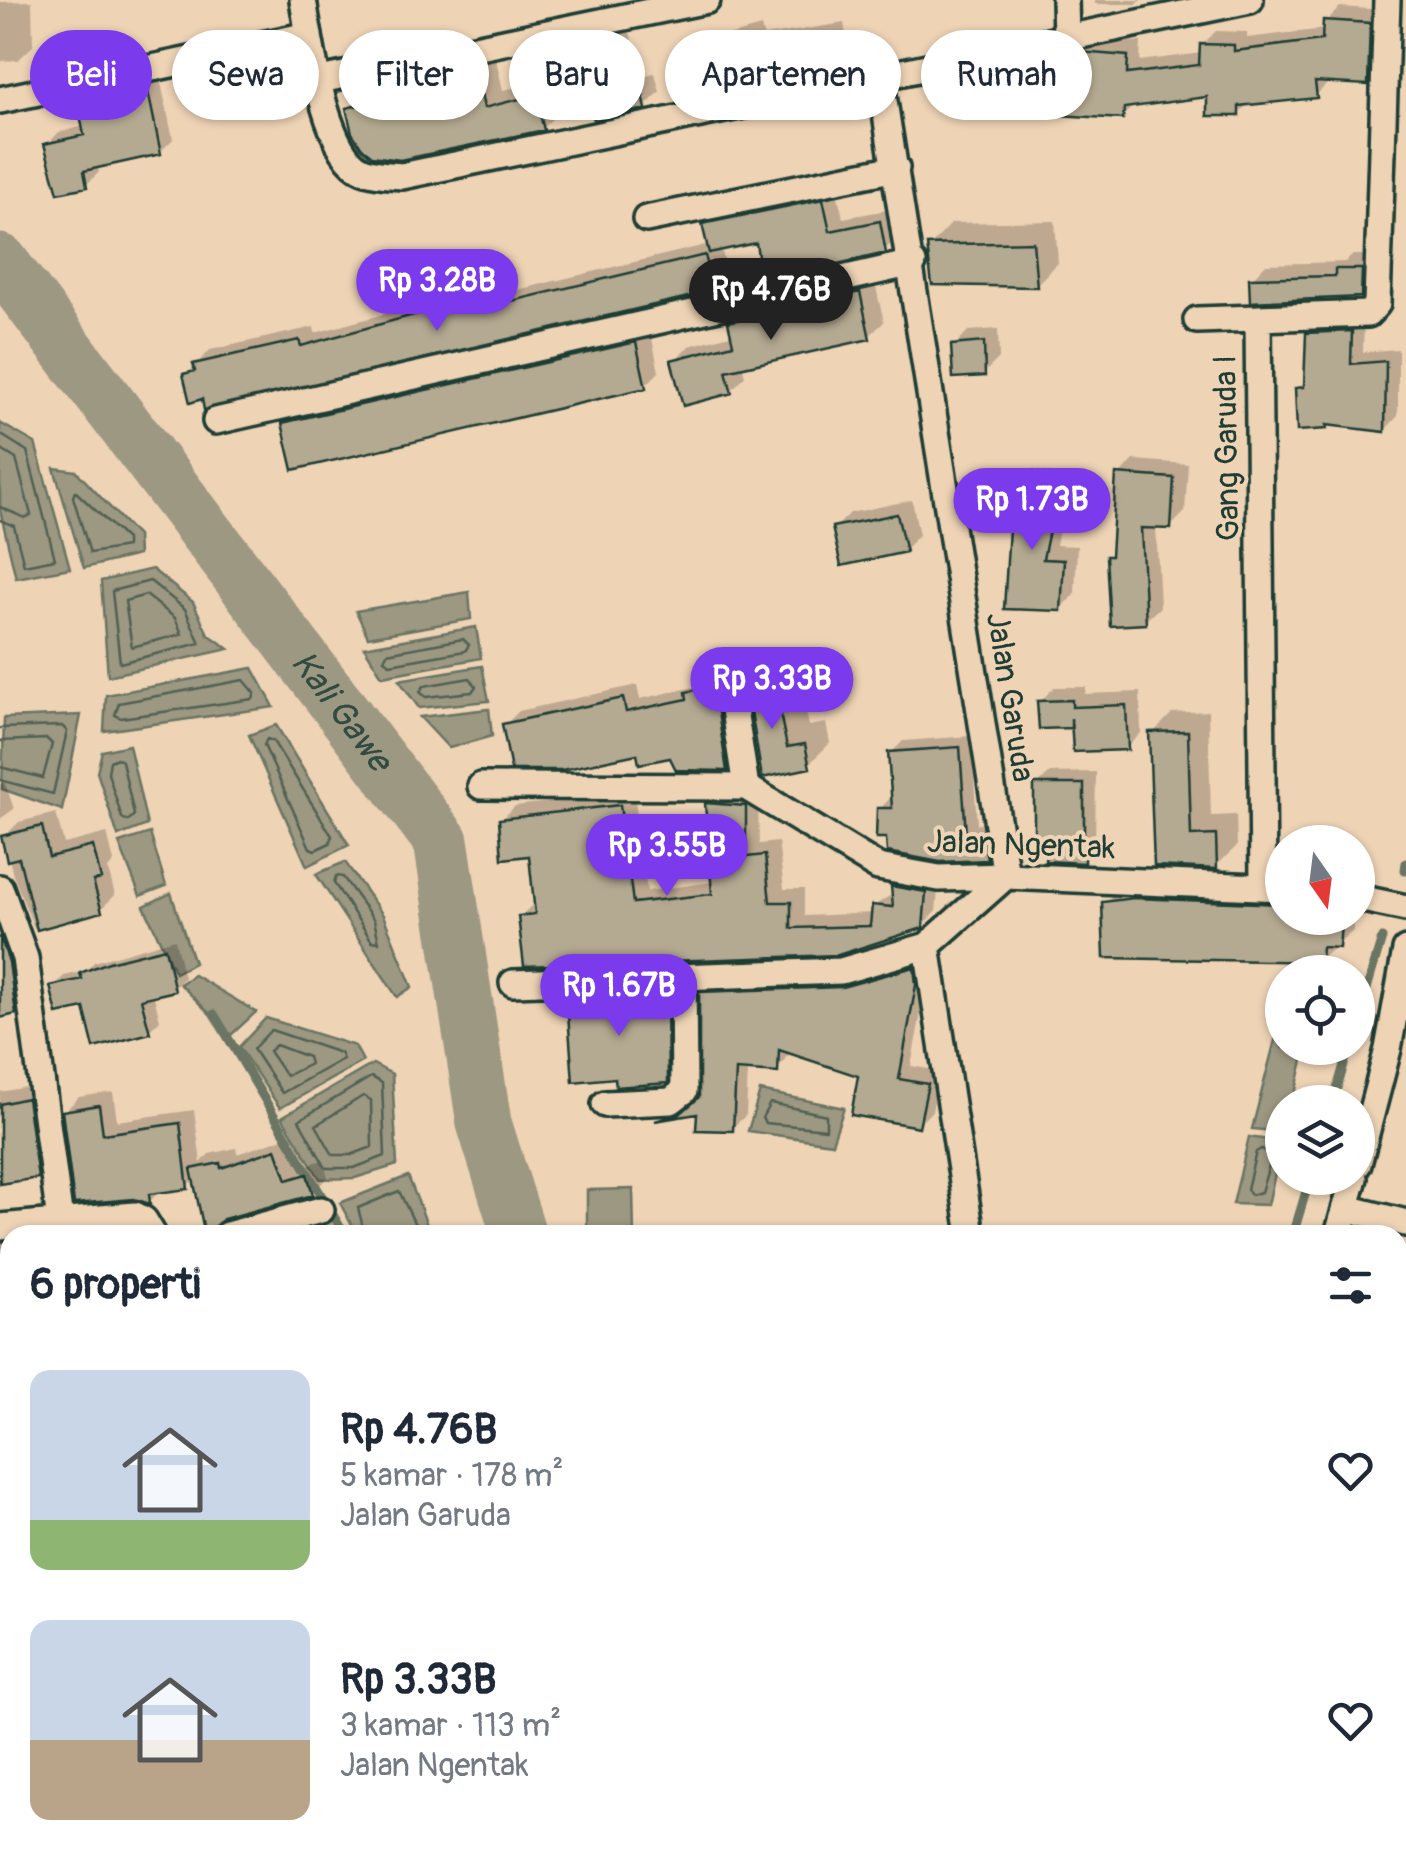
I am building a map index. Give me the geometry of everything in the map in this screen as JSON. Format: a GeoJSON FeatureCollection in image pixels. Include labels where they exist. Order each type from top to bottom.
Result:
{"type":"FeatureCollection","features":[{"type":"Feature","properties":{"kind":"street"},"geometry":{"type":"LineString","coordinates":[[303,0],[308,30]]}},
{"type":"Feature","properties":{"kind":"street"},"geometry":{"type":"LineString","coordinates":[[320,80],[707,0]]}},
{"type":"Feature","properties":{"kind":"street"},"geometry":{"type":"LineString","coordinates":[[1065,0],[1066,30]]}},
{"type":"Feature","properties":{"kind":"street"},"geometry":{"type":"LineString","coordinates":[[1092,33],[1250,0]]}},
{"type":"Feature","properties":{"kind":"street","name":"Gang Garuda I"},"geometry":{"type":"LineString","coordinates":[[1271,825],[1258,318],[1368,314],[1377,304],[1387,0]]}},
{"type":"Feature","properties":{"kind":"street"},"geometry":{"type":"LineString","coordinates":[[0,100],[172,64]]}},
{"type":"Feature","properties":{"kind":"street"},"geometry":{"type":"LineString","coordinates":[[319,76],[331,130],[343,154],[360,170],[402,176],[670,120]]}},
{"type":"Feature","properties":{"kind":"street","name":"Jalan Garuda"},"geometry":{"type":"LineString","coordinates":[[888,120],[1006,876]]}},
{"type":"Feature","properties":{"kind":"street"},"geometry":{"type":"LineString","coordinates":[[646,219],[896,168]]}},
{"type":"Feature","properties":{"kind":"street"},"geometry":{"type":"LineString","coordinates":[[216,421],[912,263]]}},
{"type":"Feature","properties":{"kind":"street"},"geometry":{"type":"LineString","coordinates":[[1197,320],[1258,318]]}},
{"type":"Feature","properties":{"kind":"street"},"geometry":{"type":"LineString","coordinates":[[481,786],[746,787],[730,684]]}},
{"type":"Feature","properties":{"kind":"street","name":"Jalan Ngentak"},"geometry":{"type":"LineString","coordinates":[[746,787],[878,867],[940,878],[1006,876],[1265,887]]}},
{"type":"Feature","properties":{"kind":"street"},"geometry":{"type":"LineString","coordinates":[[513,984],[841,971],[928,946],[1006,876]]}},
{"type":"Feature","properties":{"kind":"street"},"geometry":{"type":"LineString","coordinates":[[0,888],[24,958],[60,1221]]}},
{"type":"Feature","properties":{"kind":"street"},"geometry":{"type":"LineString","coordinates":[[1375,902],[1406,908]]}},
{"type":"Feature","properties":{"kind":"street"},"geometry":{"type":"LineString","coordinates":[[928,946],[970,1225]]}},
{"type":"Feature","properties":{"kind":"street"},"geometry":{"type":"LineString","coordinates":[[1375,1099],[1406,950]]}},
{"type":"Feature","properties":{"kind":"street"},"geometry":{"type":"LineString","coordinates":[[605,1104],[671,1101],[684,1091],[683,978]]}},
{"type":"Feature","properties":{"kind":"street"},"geometry":{"type":"LineString","coordinates":[[1341,1225],[1349,1195]]}},
{"type":"Feature","properties":{"kind":"street"},"geometry":{"type":"LineString","coordinates":[[1346,1208],[1406,1223]]}},
{"type":"Feature","properties":{"kind":"street"},"geometry":{"type":"LineString","coordinates":[[265,1225],[321,1210]]}},
{"type":"Feature","properties":{"kind":"street"},"geometry":{"type":"LineString","coordinates":[[20,1225],[136,1215],[147,1225]]}},
{"type":"Feature","properties":{"kind":"water"},"geometry":{"type":"Polygon","coordinates":[[[0,423],[35,443],[70,568],[16,578],[0,510],[0,423]]]}},
{"type":"Feature","properties":{"kind":"water"},"geometry":{"type":"Polygon","coordinates":[[[54,468],[76,471],[137,536],[138,555],[84,568],[54,468]]]}},
{"type":"Feature","properties":{"kind":"water"},"geometry":{"type":"Polygon","coordinates":[[[152,569],[193,602],[208,634],[229,649],[108,676],[101,581],[152,569]]]}},
{"type":"Feature","properties":{"kind":"water"},"geometry":{"type":"Polygon","coordinates":[[[469,592],[471,619],[368,637],[356,611],[469,592]]]}},
{"type":"Feature","properties":{"kind":"water"},"geometry":{"type":"Polygon","coordinates":[[[476,627],[481,658],[382,676],[364,647],[476,627]]]}},
{"type":"Feature","properties":{"kind":"water"},"geometry":{"type":"Polygon","coordinates":[[[482,666],[489,701],[419,708],[399,680],[482,666]]]}},
{"type":"Feature","properties":{"kind":"water"},"geometry":{"type":"Polygon","coordinates":[[[253,668],[274,707],[104,731],[106,695],[253,668]]]}},
{"type":"Feature","properties":{"kind":"water"},"geometry":{"type":"Polygon","coordinates":[[[489,709],[492,736],[449,748],[420,717],[489,709]]]}},
{"type":"Feature","properties":{"kind":"water"},"geometry":{"type":"Polygon","coordinates":[[[81,715],[62,810],[2,789],[4,718],[81,715]]]}},
{"type":"Feature","properties":{"kind":"water"},"geometry":{"type":"Polygon","coordinates":[[[276,725],[349,845],[307,866],[249,735],[276,725]]]}},
{"type":"Feature","properties":{"kind":"water"},"geometry":{"type":"Polygon","coordinates":[[[129,745],[147,825],[118,836],[97,772],[102,751],[129,745]]]}},
{"type":"Feature","properties":{"kind":"water"},"geometry":{"type":"Polygon","coordinates":[[[150,833],[166,886],[140,896],[119,843],[150,833]]]}},
{"type":"Feature","properties":{"kind":"water"},"geometry":{"type":"Polygon","coordinates":[[[345,862],[383,915],[412,987],[397,997],[316,874],[345,862]]]}},
{"type":"Feature","properties":{"kind":"water"},"geometry":{"type":"Polygon","coordinates":[[[171,893],[194,963],[175,973],[144,906],[171,893]]]}},
{"type":"Feature","properties":{"kind":"water"},"geometry":{"type":"Polygon","coordinates":[[[194,975],[256,1012],[231,1035],[180,984],[194,975]]]}},
{"type":"Feature","properties":{"kind":"water"},"geometry":{"type":"Polygon","coordinates":[[[266,1018],[355,1046],[363,1061],[280,1108],[239,1047],[266,1018]]]}},
{"type":"Feature","properties":{"kind":"water"},"geometry":{"type":"Polygon","coordinates":[[[373,1064],[392,1074],[397,1165],[355,1178],[320,1179],[282,1117],[373,1064]]]}},
{"type":"Feature","properties":{"kind":"water"},"geometry":{"type":"Polygon","coordinates":[[[1269,1065],[1302,1065],[1297,1085],[1265,1085],[1265,1130],[1252,1129],[1269,1065]]]}},
{"type":"Feature","properties":{"kind":"water"},"geometry":{"type":"Polygon","coordinates":[[[760,1091],[844,1108],[832,1143],[748,1131],[760,1091]]]}},
{"type":"Feature","properties":{"kind":"water"},"geometry":{"type":"Polygon","coordinates":[[[1249,1137],[1265,1139],[1268,1205],[1233,1204],[1249,1137]]]}},
{"type":"Feature","properties":{"kind":"water"},"geometry":{"type":"Polygon","coordinates":[[[408,1176],[427,1225],[352,1225],[340,1203],[408,1176]]]}},
{"type":"Feature","properties":{"kind":"water"},"geometry":{"type":"Polygon","coordinates":[[[633,1189],[634,1225],[587,1225],[587,1190],[633,1189]]]}},
{"type":"Feature","properties":{"kind":"building"},"geometry":{"type":"Polygon","coordinates":[[[1323,20],[1370,23],[1368,85],[1315,82],[1317,98],[1239,106],[1239,116],[1207,116],[1207,97],[1124,108],[1123,119],[1092,117],[1092,53],[1128,56],[1127,74],[1199,65],[1200,44],[1234,45],[1234,51],[1322,40],[1323,20]]]}},
{"type":"Feature","properties":{"kind":"building"},"geometry":{"type":"Polygon","coordinates":[[[509,102],[509,120],[541,120],[544,130],[400,160],[372,156],[352,133],[349,120],[489,120],[489,107],[509,102]]]}},
{"type":"Feature","properties":{"kind":"building"},"geometry":{"type":"Polygon","coordinates":[[[152,110],[161,154],[84,171],[87,187],[58,193],[44,144],[84,135],[81,120],[152,120],[152,110]]]}},
{"type":"Feature","properties":{"kind":"building"},"geometry":{"type":"Polygon","coordinates":[[[823,199],[830,231],[880,221],[886,253],[762,281],[756,243],[709,253],[702,224],[823,199]]]}},
{"type":"Feature","properties":{"kind":"building"},"geometry":{"type":"Polygon","coordinates":[[[1033,242],[1037,287],[932,285],[927,245],[1033,242]]]}},
{"type":"Feature","properties":{"kind":"building"},"geometry":{"type":"Polygon","coordinates":[[[705,255],[714,291],[204,410],[202,399],[190,403],[183,374],[195,371],[193,364],[299,340],[301,346],[428,311],[429,316],[476,304],[478,309],[705,255]]]}},
{"type":"Feature","properties":{"kind":"building"},"geometry":{"type":"Polygon","coordinates":[[[1335,269],[1362,269],[1361,297],[1250,302],[1249,278],[1335,276],[1335,269]]]}},
{"type":"Feature","properties":{"kind":"building"},"geometry":{"type":"Polygon","coordinates":[[[860,292],[870,339],[726,371],[732,393],[683,406],[671,360],[733,344],[728,322],[860,292]]]}},
{"type":"Feature","properties":{"kind":"building"},"geometry":{"type":"Polygon","coordinates":[[[1352,331],[1351,364],[1386,361],[1385,432],[1326,425],[1327,429],[1297,431],[1295,388],[1304,387],[1306,333],[1352,331]]]}},
{"type":"Feature","properties":{"kind":"building"},"geometry":{"type":"Polygon","coordinates":[[[636,342],[646,388],[293,470],[282,423],[636,342]]]}},
{"type":"Feature","properties":{"kind":"building"},"geometry":{"type":"Polygon","coordinates":[[[984,342],[985,376],[953,378],[951,345],[984,342]]]}},
{"type":"Feature","properties":{"kind":"building"},"geometry":{"type":"Polygon","coordinates":[[[1116,474],[1174,478],[1171,529],[1141,528],[1146,624],[1110,626],[1106,556],[1111,556],[1116,474]]]}},
{"type":"Feature","properties":{"kind":"building"},"geometry":{"type":"Polygon","coordinates":[[[1015,483],[1057,492],[1043,559],[1064,560],[1061,611],[1004,609],[1009,528],[1005,527],[1015,483]]]}},
{"type":"Feature","properties":{"kind":"building"},"geometry":{"type":"Polygon","coordinates":[[[897,514],[906,552],[841,566],[832,527],[897,514]]]}},
{"type":"Feature","properties":{"kind":"building"},"geometry":{"type":"Polygon","coordinates":[[[772,675],[787,747],[805,744],[810,768],[762,778],[746,680],[772,675]]]}},
{"type":"Feature","properties":{"kind":"building"},"geometry":{"type":"Polygon","coordinates":[[[714,686],[727,771],[676,770],[670,758],[639,764],[637,754],[562,770],[511,770],[502,724],[623,698],[626,712],[687,699],[686,692],[714,686]]]}},
{"type":"Feature","properties":{"kind":"building"},"geometry":{"type":"Polygon","coordinates":[[[1072,700],[1072,707],[1126,705],[1128,750],[1073,752],[1071,718],[1071,728],[1039,729],[1037,701],[1072,700]]]}},
{"type":"Feature","properties":{"kind":"building"},"geometry":{"type":"Polygon","coordinates":[[[1188,731],[1191,836],[1216,835],[1217,869],[1154,866],[1149,732],[1188,731]]]}},
{"type":"Feature","properties":{"kind":"building"},"geometry":{"type":"Polygon","coordinates":[[[960,747],[966,834],[983,832],[987,860],[940,862],[887,852],[886,838],[876,838],[877,808],[892,808],[888,752],[960,747]]]}},
{"type":"Feature","properties":{"kind":"building"},"geometry":{"type":"Polygon","coordinates":[[[1034,784],[1084,784],[1084,863],[1045,861],[1047,844],[1034,844],[1034,784]]]}},
{"type":"Feature","properties":{"kind":"building"},"geometry":{"type":"Polygon","coordinates":[[[705,803],[746,806],[746,857],[765,855],[770,902],[791,902],[791,928],[870,926],[872,905],[893,907],[891,886],[926,892],[923,928],[838,955],[524,966],[518,916],[535,914],[529,856],[502,859],[499,819],[620,805],[633,903],[712,894],[705,803]]]}},
{"type":"Feature","properties":{"kind":"building"},"geometry":{"type":"Polygon","coordinates":[[[42,826],[49,857],[93,846],[101,879],[93,881],[102,912],[37,930],[19,858],[7,861],[1,836],[42,826]]]}},
{"type":"Feature","properties":{"kind":"building"},"geometry":{"type":"Polygon","coordinates":[[[1134,898],[1265,903],[1265,935],[1340,935],[1339,948],[1322,947],[1321,955],[1265,955],[1265,961],[1104,958],[1102,902],[1134,898]]]}},
{"type":"Feature","properties":{"kind":"building"},"geometry":{"type":"Polygon","coordinates":[[[0,936],[9,962],[16,1014],[0,1018],[0,936]]]}},
{"type":"Feature","properties":{"kind":"building"},"geometry":{"type":"Polygon","coordinates":[[[165,948],[175,991],[141,999],[150,1033],[94,1048],[84,1008],[57,1014],[50,986],[82,979],[80,973],[109,962],[165,948]]]}},
{"type":"Feature","properties":{"kind":"building"},"geometry":{"type":"Polygon","coordinates":[[[914,967],[916,985],[899,1079],[928,1084],[919,1127],[851,1115],[858,1076],[779,1050],[778,1073],[736,1070],[733,1131],[696,1130],[697,1114],[655,1121],[680,1114],[699,1097],[699,992],[842,987],[914,967]]]}},
{"type":"Feature","properties":{"kind":"building"},"geometry":{"type":"Polygon","coordinates":[[[667,994],[668,1083],[616,1087],[615,1078],[573,1082],[568,1014],[562,1014],[561,998],[667,994]]]}},
{"type":"Feature","properties":{"kind":"building"},"geometry":{"type":"Polygon","coordinates":[[[27,1098],[38,1178],[0,1184],[0,1104],[27,1098]]]}},
{"type":"Feature","properties":{"kind":"building"},"geometry":{"type":"Polygon","coordinates":[[[99,1105],[103,1134],[180,1123],[188,1189],[149,1194],[150,1204],[134,1199],[74,1204],[62,1111],[99,1105]]]}},
{"type":"Feature","properties":{"kind":"building"},"geometry":{"type":"Polygon","coordinates":[[[276,1149],[287,1180],[307,1174],[313,1195],[223,1219],[218,1225],[203,1225],[191,1169],[220,1163],[221,1168],[276,1149]]]}},
{"type":"Feature","properties":{"kind":"waterway","name":"Kali Gawe"},"geometry":{"type":"LineString","coordinates":[[0,261],[441,841],[484,1123],[516,1225]]}},
{"type":"Feature","properties":{"kind":"waterway"},"geometry":{"type":"LineString","coordinates":[[1405,870],[1406,863]]}},
{"type":"Feature","properties":{"kind":"waterway"},"geometry":{"type":"LineString","coordinates":[[1375,962],[1382,938]]}},
{"type":"Feature","properties":{"kind":"waterway"},"geometry":{"type":"LineString","coordinates":[[214,1014],[339,1225]]}},
{"type":"Feature","properties":{"kind":"waterway"},"geometry":{"type":"LineString","coordinates":[[1338,1085],[1344,1065]]}},
{"type":"Feature","properties":{"kind":"waterway"},"geometry":{"type":"LineString","coordinates":[[1296,1225],[1305,1195]]}}]}
